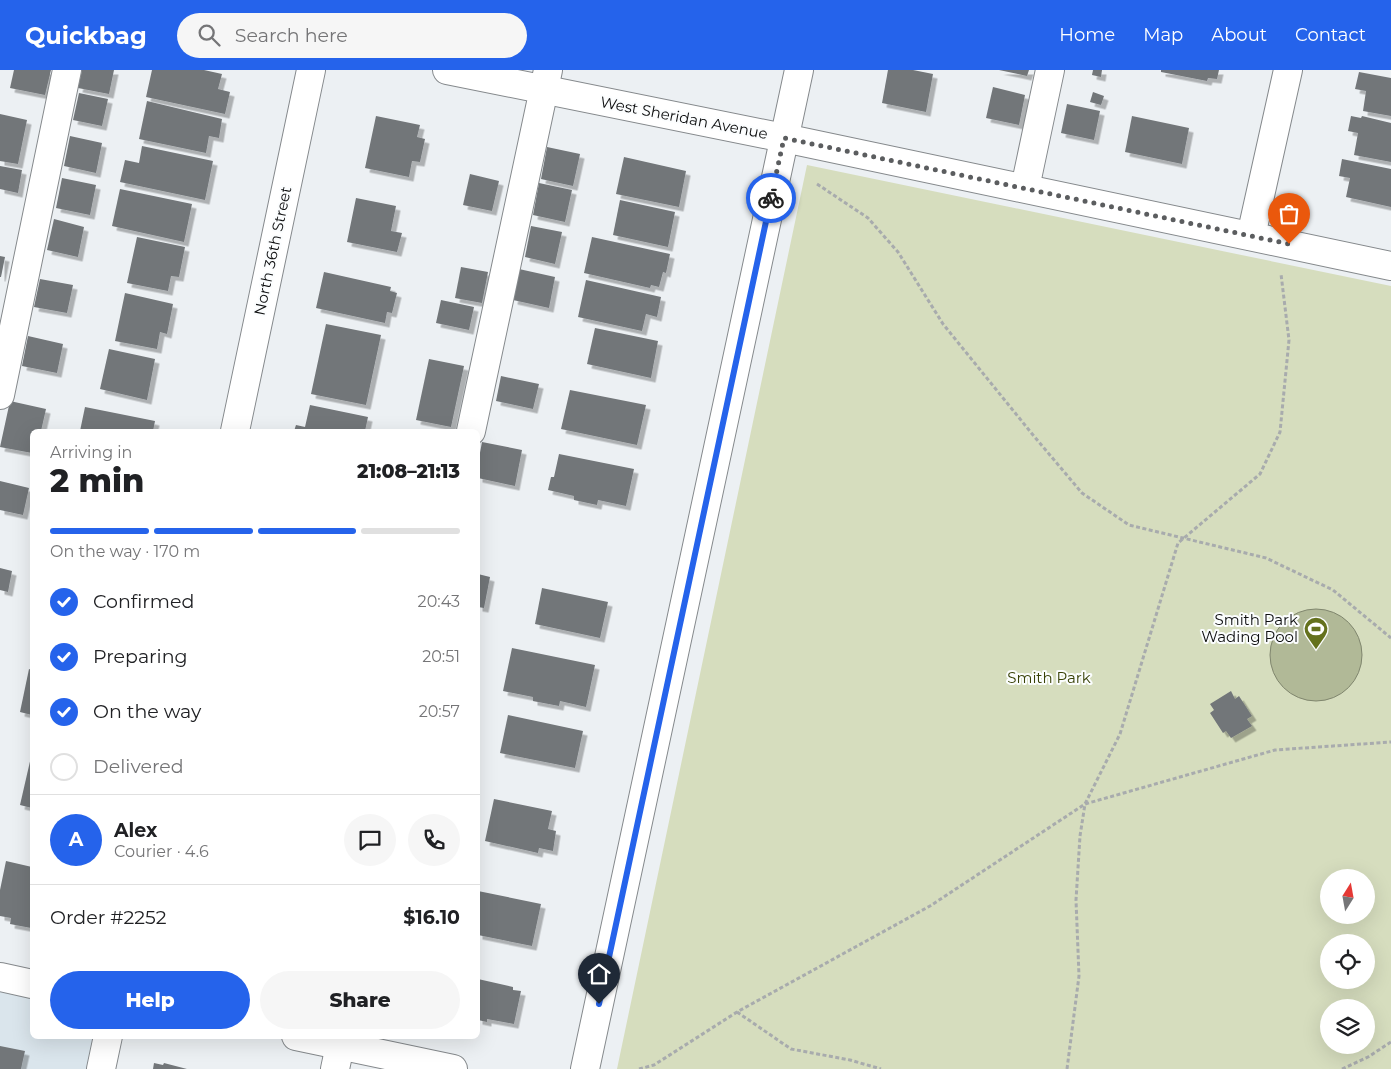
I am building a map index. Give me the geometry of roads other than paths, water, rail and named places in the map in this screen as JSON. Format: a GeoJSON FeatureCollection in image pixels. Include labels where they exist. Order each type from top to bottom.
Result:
{"type":"FeatureCollection","features":[{"type":"Feature","properties":{"kind":"street"},"geometry":{"type":"LineString","coordinates":[[0,395],[67,70]]}},
{"type":"Feature","properties":{"kind":"street","name":"North 36th Street"},"geometry":{"type":"LineString","coordinates":[[235,429],[311,70]]}},
{"type":"Feature","properties":{"kind":"street","name":"West Sheridan Avenue"},"geometry":{"type":"LineString","coordinates":[[447,70],[546,80],[784,138],[1391,266]]}},
{"type":"Feature","properties":{"kind":"street"},"geometry":{"type":"LineString","coordinates":[[585,1069],[800,70]]}},
{"type":"Feature","properties":{"kind":"street"},"geometry":{"type":"LineString","coordinates":[[1025,188],[1050,70]]}},
{"type":"Feature","properties":{"kind":"street"},"geometry":{"type":"LineString","coordinates":[[1251,236],[1288,70]]}},
{"type":"Feature","properties":{"kind":"street"},"geometry":{"type":"LineString","coordinates":[[471,429],[546,80]]}},
{"type":"Feature","properties":{"kind":"street"},"geometry":{"type":"LineString","coordinates":[[0,977],[30,984]]}},
{"type":"Feature","properties":{"kind":"street"},"geometry":{"type":"LineString","coordinates":[[101,1069],[107,1039]]}},
{"type":"Feature","properties":{"kind":"street"},"geometry":{"type":"LineString","coordinates":[[305,1039],[339,1050],[453,1069]]}},
{"type":"Feature","properties":{"kind":"place","name":"Smith Park Wading Pool"},"geometry":{"type":"Point","coordinates":[1316,650]}},
{"type":"Feature","properties":{"kind":"park label","name":"Smith Park"},"geometry":{"type":"Point","coordinates":[1049,678]}}]}
